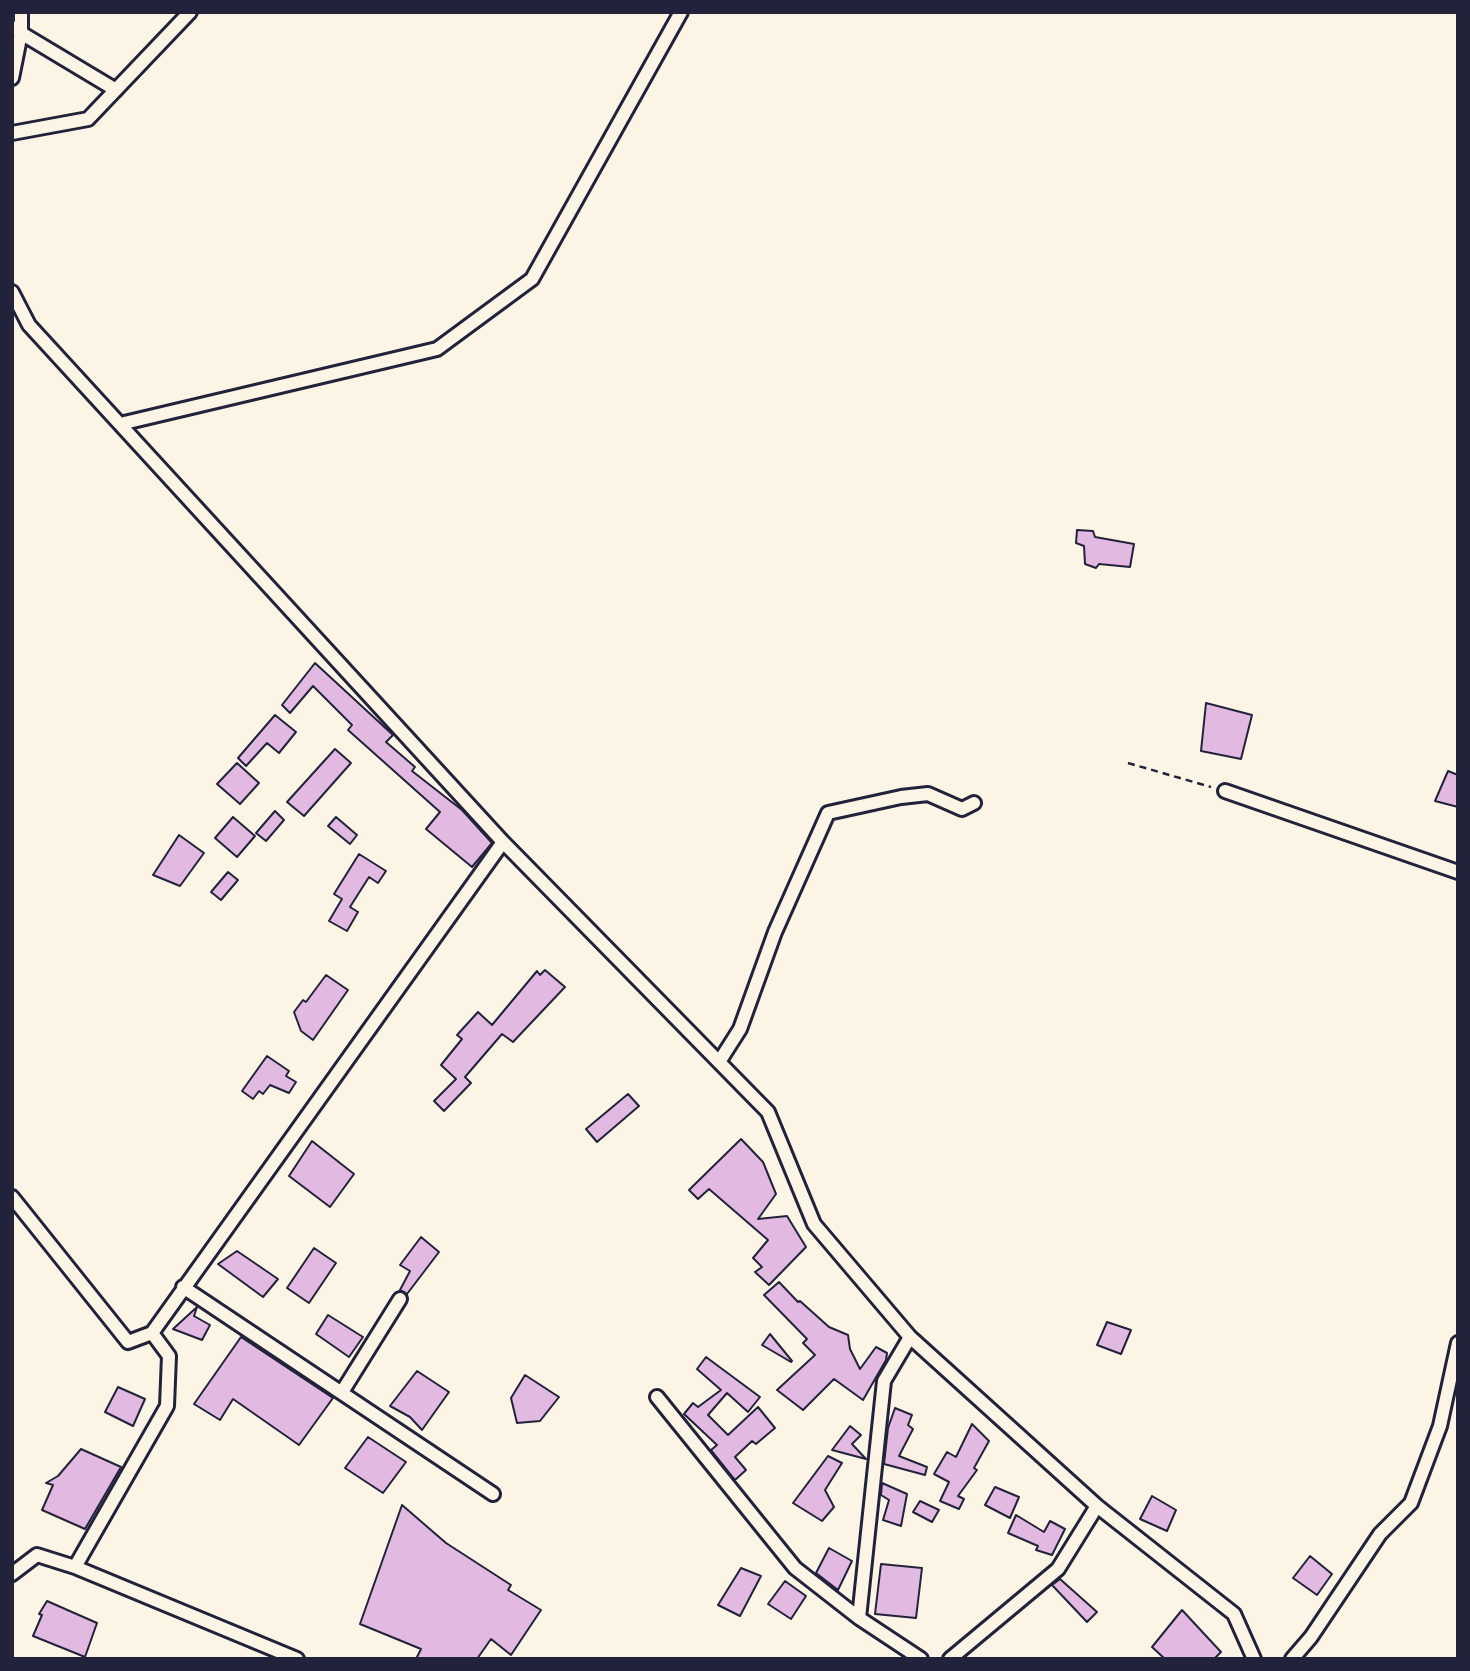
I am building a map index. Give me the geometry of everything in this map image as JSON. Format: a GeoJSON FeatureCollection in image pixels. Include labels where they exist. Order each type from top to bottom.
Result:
{"type":"FeatureCollection","features":[{"type":"Feature","properties":{"kind":"street"},"geometry":{"type":"LineString","coordinates":[[12,78],[21,12]]}},
{"type":"Feature","properties":{"kind":"street"},"geometry":{"type":"LineString","coordinates":[[12,133],[88,120],[190,12]]}},
{"type":"Feature","properties":{"kind":"street"},"geometry":{"type":"LineString","coordinates":[[120,425],[437,349],[533,279],[681,12]]}},
{"type":"Feature","properties":{"kind":"street"},"geometry":{"type":"LineString","coordinates":[[17,30],[116,90]]}},
{"type":"Feature","properties":{"kind":"street"},"geometry":{"type":"LineString","coordinates":[[12,292],[29,325],[503,842],[768,1112],[814,1224],[910,1337],[1097,1506],[1234,1614],[1254,1659]]}},
{"type":"Feature","properties":{"kind":"street"},"geometry":{"type":"LineString","coordinates":[[1224,791],[1458,872]]}},
{"type":"Feature","properties":{"kind":"street"},"geometry":{"type":"LineString","coordinates":[[719,1062],[740,1029],[775,932],[828,813],[928,794],[962,808],[974,803]]}},
{"type":"Feature","properties":{"kind":"street"},"geometry":{"type":"LineString","coordinates":[[12,1197],[128,1342],[152,1333],[503,842]]}},
{"type":"Feature","properties":{"kind":"street"},"geometry":{"type":"LineString","coordinates":[[183,1287],[493,1494]]}},
{"type":"Feature","properties":{"kind":"street"},"geometry":{"type":"LineString","coordinates":[[342,1392],[400,1299]]}},
{"type":"Feature","properties":{"kind":"street"},"geometry":{"type":"LineString","coordinates":[[75,1567],[167,1406],[169,1356],[152,1333]]}},
{"type":"Feature","properties":{"kind":"street"},"geometry":{"type":"LineString","coordinates":[[859,1618],[884,1381],[910,1337]]}},
{"type":"Feature","properties":{"kind":"street"},"geometry":{"type":"LineString","coordinates":[[1292,1659],[1311,1637],[1380,1534],[1411,1503],[1440,1426],[1458,1342]]}},
{"type":"Feature","properties":{"kind":"street"},"geometry":{"type":"LineString","coordinates":[[657,1396],[795,1568],[859,1618],[921,1659]]}},
{"type":"Feature","properties":{"kind":"street"},"geometry":{"type":"LineString","coordinates":[[950,1659],[1058,1569],[1097,1506]]}},
{"type":"Feature","properties":{"kind":"street"},"geometry":{"type":"LineString","coordinates":[[12,1574],[37,1555],[75,1567],[297,1659]]}},
{"type":"Feature","properties":{"kind":"path"},"geometry":{"type":"LineString","coordinates":[[1128,763],[1224,791]]}},
{"type":"Feature","properties":{"kind":"building"},"geometry":{"type":"Polygon","coordinates":[[[1077,530],[1093,531],[1095,537],[1134,544],[1130,567],[1099,564],[1096,568],[1085,564],[1084,546],[1076,543],[1077,530]]]}},
{"type":"Feature","properties":{"kind":"building"},"geometry":{"type":"Polygon","coordinates":[[[315,663],[393,735],[386,742],[415,767],[412,771],[462,810],[492,843],[472,867],[426,829],[440,812],[348,730],[352,725],[313,686],[290,713],[282,705],[315,663]]]}},
{"type":"Feature","properties":{"kind":"building"},"geometry":{"type":"Polygon","coordinates":[[[1206,703],[1252,715],[1241,759],[1201,751],[1206,703]]]}},
{"type":"Feature","properties":{"kind":"building"},"geometry":{"type":"Polygon","coordinates":[[[275,715],[296,732],[279,753],[267,743],[246,766],[238,758],[275,715]]]}},
{"type":"Feature","properties":{"kind":"building"},"geometry":{"type":"Polygon","coordinates":[[[335,749],[351,763],[304,816],[287,802],[335,749]]]}},
{"type":"Feature","properties":{"kind":"building"},"geometry":{"type":"Polygon","coordinates":[[[237,763],[259,783],[240,804],[217,784],[237,763]]]}},
{"type":"Feature","properties":{"kind":"building"},"geometry":{"type":"Polygon","coordinates":[[[1448,771],[1458,775],[1458,807],[1435,801],[1448,771]]]}},
{"type":"Feature","properties":{"kind":"building"},"geometry":{"type":"Polygon","coordinates":[[[275,811],[284,820],[266,841],[256,833],[275,811]]]}},
{"type":"Feature","properties":{"kind":"building"},"geometry":{"type":"Polygon","coordinates":[[[233,817],[255,836],[237,857],[215,838],[233,817]]]}},
{"type":"Feature","properties":{"kind":"building"},"geometry":{"type":"Polygon","coordinates":[[[336,817],[357,835],[350,844],[328,826],[336,817]]]}},
{"type":"Feature","properties":{"kind":"building"},"geometry":{"type":"Polygon","coordinates":[[[179,835],[204,853],[180,886],[153,875],[179,835]]]}},
{"type":"Feature","properties":{"kind":"building"},"geometry":{"type":"Polygon","coordinates":[[[359,854],[386,871],[378,883],[369,877],[350,907],[358,912],[347,931],[329,921],[342,899],[334,894],[359,854]]]}},
{"type":"Feature","properties":{"kind":"building"},"geometry":{"type":"Polygon","coordinates":[[[228,872],[238,880],[221,900],[211,892],[228,872]]]}},
{"type":"Feature","properties":{"kind":"building"},"geometry":{"type":"Polygon","coordinates":[[[545,970],[565,987],[513,1042],[502,1034],[465,1077],[471,1083],[444,1111],[434,1101],[456,1079],[441,1065],[462,1039],[457,1035],[478,1012],[492,1025],[537,971],[540,975],[545,970]]]}},
{"type":"Feature","properties":{"kind":"building"},"geometry":{"type":"Polygon","coordinates":[[[326,975],[348,990],[313,1040],[301,1031],[294,1012],[303,1000],[306,1002],[326,975]]]}},
{"type":"Feature","properties":{"kind":"building"},"geometry":{"type":"Polygon","coordinates":[[[267,1056],[289,1071],[286,1076],[296,1082],[289,1093],[270,1085],[263,1094],[259,1091],[253,1099],[242,1091],[267,1056]]]}},
{"type":"Feature","properties":{"kind":"building"},"geometry":{"type":"Polygon","coordinates":[[[628,1094],[639,1106],[597,1142],[586,1129],[628,1094]]]}},
{"type":"Feature","properties":{"kind":"building"},"geometry":{"type":"Polygon","coordinates":[[[741,1139],[763,1162],[776,1194],[758,1219],[787,1216],[806,1247],[769,1285],[755,1272],[762,1267],[753,1258],[768,1240],[709,1189],[698,1199],[689,1190],[741,1139]]]}},
{"type":"Feature","properties":{"kind":"building"},"geometry":{"type":"Polygon","coordinates":[[[312,1141],[354,1174],[330,1207],[289,1176],[312,1141]]]}},
{"type":"Feature","properties":{"kind":"building"},"geometry":{"type":"Polygon","coordinates":[[[421,1237],[439,1252],[407,1294],[400,1290],[410,1271],[400,1265],[421,1237]]]}},
{"type":"Feature","properties":{"kind":"building"},"geometry":{"type":"Polygon","coordinates":[[[314,1248],[336,1263],[309,1303],[287,1288],[314,1248]]]}},
{"type":"Feature","properties":{"kind":"building"},"geometry":{"type":"Polygon","coordinates":[[[237,1251],[278,1279],[263,1297],[218,1264],[237,1251]]]}},
{"type":"Feature","properties":{"kind":"building"},"geometry":{"type":"Polygon","coordinates":[[[779,1282],[798,1302],[829,1327],[848,1335],[850,1349],[860,1369],[876,1347],[887,1353],[886,1360],[863,1400],[834,1379],[803,1410],[777,1390],[815,1355],[803,1343],[807,1339],[764,1295],[779,1282]]]}},
{"type":"Feature","properties":{"kind":"building"},"geometry":{"type":"Polygon","coordinates":[[[197,1307],[194,1316],[210,1325],[202,1340],[173,1329],[197,1307]]]}},
{"type":"Feature","properties":{"kind":"building"},"geometry":{"type":"Polygon","coordinates":[[[328,1315],[363,1337],[349,1357],[316,1334],[328,1315]]]}},
{"type":"Feature","properties":{"kind":"building"},"geometry":{"type":"Polygon","coordinates":[[[1107,1322],[1131,1330],[1121,1354],[1097,1345],[1107,1322]]]}},
{"type":"Feature","properties":{"kind":"building"},"geometry":{"type":"Polygon","coordinates":[[[770,1334],[792,1361],[791,1362],[762,1345],[770,1334]]]}},
{"type":"Feature","properties":{"kind":"building"},"geometry":{"type":"Polygon","coordinates":[[[241,1337],[333,1398],[299,1445],[233,1399],[220,1420],[194,1404],[241,1337]]]}},
{"type":"Feature","properties":{"kind":"building"},"geometry":{"type":"Polygon","coordinates":[[[706,1357],[760,1397],[748,1412],[727,1393],[708,1415],[728,1435],[758,1407],[775,1428],[756,1444],[752,1441],[735,1457],[746,1470],[735,1480],[711,1450],[717,1445],[684,1414],[693,1403],[698,1407],[721,1390],[697,1369],[706,1357]]]}},
{"type":"Feature","properties":{"kind":"building"},"geometry":{"type":"Polygon","coordinates":[[[417,1371],[449,1392],[422,1430],[410,1417],[390,1406],[417,1371]]]}},
{"type":"Feature","properties":{"kind":"building"},"geometry":{"type":"Polygon","coordinates":[[[525,1375],[559,1397],[540,1421],[517,1423],[511,1398],[525,1375]]]}},
{"type":"Feature","properties":{"kind":"building"},"geometry":{"type":"Polygon","coordinates":[[[118,1387],[145,1399],[133,1426],[105,1412],[118,1387]]]}},
{"type":"Feature","properties":{"kind":"building"},"geometry":{"type":"Polygon","coordinates":[[[895,1408],[912,1415],[908,1425],[913,1429],[899,1456],[927,1467],[925,1475],[884,1464],[888,1428],[895,1408]]]}},
{"type":"Feature","properties":{"kind":"building"},"geometry":{"type":"Polygon","coordinates":[[[972,1424],[989,1441],[974,1468],[977,1470],[958,1496],[964,1499],[959,1509],[940,1501],[949,1482],[934,1474],[947,1452],[956,1457],[972,1424]]]}},
{"type":"Feature","properties":{"kind":"building"},"geometry":{"type":"Polygon","coordinates":[[[850,1426],[861,1435],[852,1444],[866,1459],[832,1450],[850,1426]]]}},
{"type":"Feature","properties":{"kind":"building"},"geometry":{"type":"Polygon","coordinates":[[[368,1437],[406,1462],[383,1493],[345,1468],[368,1437]]]}},
{"type":"Feature","properties":{"kind":"building"},"geometry":{"type":"Polygon","coordinates":[[[81,1449],[121,1467],[85,1529],[42,1510],[53,1485],[46,1483],[58,1476],[81,1449]]]}},
{"type":"Feature","properties":{"kind":"building"},"geometry":{"type":"Polygon","coordinates":[[[828,1456],[842,1463],[825,1490],[834,1507],[822,1521],[793,1503],[828,1456]]]}},
{"type":"Feature","properties":{"kind":"building"},"geometry":{"type":"Polygon","coordinates":[[[882,1483],[907,1494],[901,1526],[883,1520],[889,1500],[881,1495],[882,1483]]]}},
{"type":"Feature","properties":{"kind":"building"},"geometry":{"type":"Polygon","coordinates":[[[995,1487],[1019,1497],[1010,1518],[985,1505],[995,1487]]]}},
{"type":"Feature","properties":{"kind":"building"},"geometry":{"type":"Polygon","coordinates":[[[1152,1496],[1176,1510],[1167,1531],[1140,1519],[1152,1496]]]}},
{"type":"Feature","properties":{"kind":"building"},"geometry":{"type":"Polygon","coordinates":[[[920,1501],[939,1510],[932,1522],[913,1512],[920,1501]]]}},
{"type":"Feature","properties":{"kind":"building"},"geometry":{"type":"Polygon","coordinates":[[[402,1505],[446,1543],[511,1585],[508,1590],[541,1610],[511,1655],[491,1639],[477,1659],[416,1659],[421,1649],[360,1624],[402,1505]]]}},
{"type":"Feature","properties":{"kind":"building"},"geometry":{"type":"Polygon","coordinates":[[[1016,1515],[1044,1532],[1050,1521],[1065,1529],[1052,1555],[1036,1550],[1038,1546],[1008,1533],[1016,1515]]]}},
{"type":"Feature","properties":{"kind":"building"},"geometry":{"type":"Polygon","coordinates":[[[829,1548],[852,1561],[838,1590],[816,1573],[829,1548]]]}},
{"type":"Feature","properties":{"kind":"building"},"geometry":{"type":"Polygon","coordinates":[[[1310,1556],[1332,1574],[1317,1595],[1293,1578],[1310,1556]]]}},
{"type":"Feature","properties":{"kind":"building"},"geometry":{"type":"Polygon","coordinates":[[[881,1564],[922,1568],[916,1618],[875,1614],[881,1564]]]}},
{"type":"Feature","properties":{"kind":"building"},"geometry":{"type":"Polygon","coordinates":[[[741,1568],[761,1576],[740,1616],[718,1605],[741,1568]]]}},
{"type":"Feature","properties":{"kind":"building"},"geometry":{"type":"Polygon","coordinates":[[[1060,1579],[1097,1612],[1087,1622],[1052,1585],[1060,1579]]]}},
{"type":"Feature","properties":{"kind":"building"},"geometry":{"type":"Polygon","coordinates":[[[785,1581],[806,1596],[791,1619],[768,1604],[785,1581]]]}},
{"type":"Feature","properties":{"kind":"building"},"geometry":{"type":"Polygon","coordinates":[[[47,1601],[97,1623],[85,1657],[33,1636],[42,1615],[39,1614],[47,1601]]]}},
{"type":"Feature","properties":{"kind":"building"},"geometry":{"type":"Polygon","coordinates":[[[1182,1610],[1221,1652],[1214,1659],[1165,1659],[1152,1647],[1182,1610]]]}}]}
